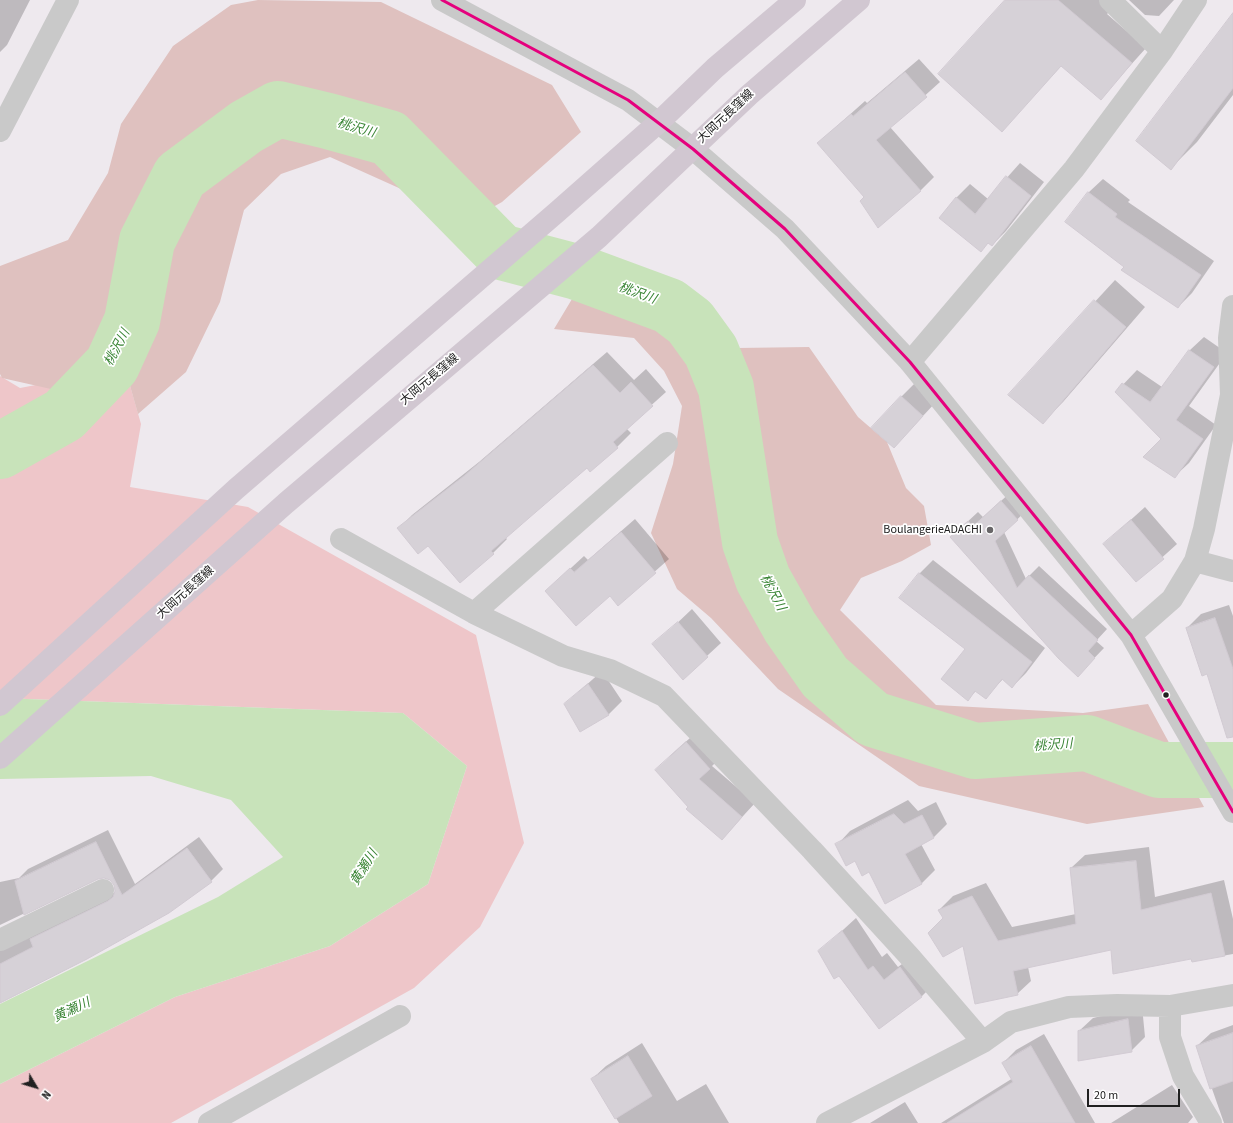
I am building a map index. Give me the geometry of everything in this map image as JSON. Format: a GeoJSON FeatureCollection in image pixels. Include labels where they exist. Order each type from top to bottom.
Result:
{"type":"FeatureCollection","features":[{"type":"Feature","properties":{"kind":"main road"},"geometry":{"type":"LineString","coordinates":[[0,705],[236,489],[557,212],[659,122],[715,68],[795,0]]}},
{"type":"Feature","properties":{"kind":"main road","name":"大岡元長窪線"},"geometry":{"type":"LineString","coordinates":[[0,758],[286,503],[599,237],[749,95],[859,0]]}},
{"type":"Feature","properties":{"kind":"street"},"geometry":{"type":"LineString","coordinates":[[0,131],[68,0]]}},
{"type":"Feature","properties":{"kind":"street"},"geometry":{"type":"LineString","coordinates":[[442,0],[628,100],[693,149],[785,229],[910,362],[1131,635],[1233,812]]}},
{"type":"Feature","properties":{"kind":"street"},"geometry":{"type":"LineString","coordinates":[[1110,0],[1162,51]]}},
{"type":"Feature","properties":{"kind":"street"},"geometry":{"type":"LineString","coordinates":[[910,362],[1074,169],[1162,51],[1196,0]]}},
{"type":"Feature","properties":{"kind":"street"},"geometry":{"type":"LineString","coordinates":[[1131,635],[1172,599],[1195,561],[1204,530],[1231,395],[1229,338],[1233,306]]}},
{"type":"Feature","properties":{"kind":"street"},"geometry":{"type":"LineString","coordinates":[[474,613],[667,443]]}},
{"type":"Feature","properties":{"kind":"street"},"geometry":{"type":"LineString","coordinates":[[342,539],[474,613],[563,656],[610,670],[664,696],[812,850],[910,957],[983,1042]]}},
{"type":"Feature","properties":{"kind":"street"},"geometry":{"type":"LineString","coordinates":[[1195,561],[1233,571]]}},
{"type":"Feature","properties":{"kind":"street"},"geometry":{"type":"LineString","coordinates":[[0,940],[103,890]]}},
{"type":"Feature","properties":{"kind":"street"},"geometry":{"type":"LineString","coordinates":[[827,1123],[983,1042],[1011,1022],[1069,1007],[1117,1005],[1170,1006],[1233,995]]}},
{"type":"Feature","properties":{"kind":"street"},"geometry":{"type":"LineString","coordinates":[[1170,1006],[1170,1037],[1183,1076],[1211,1123]]}},
{"type":"Feature","properties":{"kind":"street"},"geometry":{"type":"LineString","coordinates":[[208,1123],[400,1016]]}},
{"type":"Feature","properties":{"kind":"shaded area"},"geometry":{"type":"Polygon","coordinates":[[[258,0],[381,2],[552,85],[581,132],[502,202],[470,220],[330,157],[281,174],[244,210],[220,302],[186,372],[138,414],[125,368],[51,389],[2,378],[0,374],[0,266],[68,240],[108,173],[121,124],[173,46],[231,5],[258,0]]]}},
{"type":"Feature","properties":{"kind":"shaded area"},"geometry":{"type":"Polygon","coordinates":[[[578,289],[648,312],[737,348],[809,347],[858,417],[887,442],[906,488],[924,506],[931,545],[902,561],[861,578],[840,610],[936,705],[1083,713],[1148,704],[1204,807],[1087,824],[919,786],[778,689],[711,618],[677,589],[651,533],[673,464],[682,406],[664,371],[634,338],[554,329],[578,289]]]}},
{"type":"Feature","properties":{"kind":"shaded area"},"geometry":{"type":"Polygon","coordinates":[[[125,368],[141,424],[130,487],[248,507],[476,635],[524,843],[480,927],[414,988],[171,1123],[0,1123],[0,1084],[175,997],[330,946],[428,884],[467,766],[403,713],[0,698],[0,376],[20,388],[125,368]]]}},
{"type":"Feature","properties":{"kind":"water","name":"黄瀬川"},"geometry":{"type":"Polygon","coordinates":[[[0,698],[403,713],[467,766],[428,884],[330,946],[175,997],[0,1084],[0,1004],[218,897],[283,857],[231,800],[151,776],[0,779],[0,698]]]}},
{"type":"Feature","properties":{"kind":"building"},"geometry":{"type":"Polygon","coordinates":[[[1005,0],[1058,0],[1132,63],[1101,100],[1061,66],[1002,132],[938,74],[1005,0]]]}},
{"type":"Feature","properties":{"kind":"building"},"geometry":{"type":"Polygon","coordinates":[[[1233,13],[1233,88],[1171,170],[1136,141],[1233,13]]]}},
{"type":"Feature","properties":{"kind":"building"},"geometry":{"type":"Polygon","coordinates":[[[905,72],[927,97],[876,140],[921,191],[878,228],[860,201],[864,197],[817,143],[851,114],[853,116],[905,72]]]}},
{"type":"Feature","properties":{"kind":"building"},"geometry":{"type":"Polygon","coordinates":[[[1006,176],[1031,196],[992,246],[988,243],[981,252],[939,218],[956,197],[975,214],[1006,176]]]}},
{"type":"Feature","properties":{"kind":"building"},"geometry":{"type":"Polygon","coordinates":[[[1088,192],[1117,214],[1115,217],[1201,275],[1178,308],[1121,270],[1124,267],[1065,222],[1088,192]]]}},
{"type":"Feature","properties":{"kind":"building"},"geometry":{"type":"Polygon","coordinates":[[[1094,300],[1126,327],[1043,424],[1008,395],[1094,300]]]}},
{"type":"Feature","properties":{"kind":"building"},"geometry":{"type":"Polygon","coordinates":[[[1189,350],[1214,367],[1176,420],[1203,439],[1175,478],[1143,457],[1161,439],[1115,392],[1122,383],[1150,402],[1189,350]]]}},
{"type":"Feature","properties":{"kind":"building"},"geometry":{"type":"Polygon","coordinates":[[[593,365],[620,393],[631,382],[653,406],[613,442],[618,448],[590,472],[587,468],[491,551],[494,554],[460,583],[428,546],[418,554],[397,528],[464,476],[593,365]]]}},
{"type":"Feature","properties":{"kind":"building"},"geometry":{"type":"Polygon","coordinates":[[[901,396],[923,416],[894,448],[871,428],[901,396]]]}},
{"type":"Feature","properties":{"kind":"building"},"geometry":{"type":"Polygon","coordinates":[[[1001,501],[1018,520],[995,541],[1017,588],[1029,575],[1098,640],[1088,651],[1095,658],[1078,677],[1058,658],[950,537],[968,521],[973,526],[1001,501]]]}},
{"type":"Feature","properties":{"kind":"building"},"geometry":{"type":"Polygon","coordinates":[[[1131,520],[1164,559],[1136,582],[1103,544],[1131,520]]]}},
{"type":"Feature","properties":{"kind":"building"},"geometry":{"type":"Polygon","coordinates":[[[621,532],[656,573],[618,606],[610,596],[576,626],[545,591],[570,568],[574,572],[621,532]]]}},
{"type":"Feature","properties":{"kind":"building"},"geometry":{"type":"Polygon","coordinates":[[[919,573],[1032,662],[1012,688],[1002,679],[986,699],[975,691],[968,701],[941,679],[965,649],[899,598],[919,573]]]}},
{"type":"Feature","properties":{"kind":"building"},"geometry":{"type":"Polygon","coordinates":[[[1215,618],[1233,669],[1233,737],[1227,738],[1207,674],[1202,676],[1186,628],[1215,618]]]}},
{"type":"Feature","properties":{"kind":"building"},"geometry":{"type":"Polygon","coordinates":[[[678,622],[708,657],[683,680],[652,644],[678,622]]]}},
{"type":"Feature","properties":{"kind":"building"},"geometry":{"type":"Polygon","coordinates":[[[588,684],[609,715],[580,732],[564,704],[588,684]]]}},
{"type":"Feature","properties":{"kind":"building"},"geometry":{"type":"Polygon","coordinates":[[[686,742],[710,769],[699,779],[742,817],[722,840],[686,809],[688,807],[655,770],[686,742]]]}},
{"type":"Feature","properties":{"kind":"building"},"geometry":{"type":"Polygon","coordinates":[[[894,814],[904,824],[922,815],[934,838],[905,854],[922,884],[885,904],[869,872],[862,876],[855,861],[846,866],[835,844],[894,814]]]}},
{"type":"Feature","properties":{"kind":"building"},"geometry":{"type":"Polygon","coordinates":[[[96,842],[122,895],[187,848],[212,882],[169,913],[87,959],[0,1003],[0,964],[33,947],[30,939],[108,901],[113,897],[115,891],[114,885],[110,880],[104,878],[98,879],[24,915],[15,881],[96,842]]]}},
{"type":"Feature","properties":{"kind":"building"},"geometry":{"type":"Polygon","coordinates":[[[1136,861],[1141,910],[1211,893],[1225,956],[1192,962],[1191,959],[1113,974],[1111,950],[1013,971],[1018,995],[975,1004],[963,946],[943,957],[928,933],[943,918],[938,910],[972,896],[998,941],[1076,924],[1070,868],[1136,861]]]}},
{"type":"Feature","properties":{"kind":"building"},"geometry":{"type":"Polygon","coordinates":[[[842,931],[868,970],[873,966],[884,980],[900,967],[922,997],[879,1029],[839,976],[834,979],[818,951],[842,931]]]}},
{"type":"Feature","properties":{"kind":"building"},"geometry":{"type":"Polygon","coordinates":[[[1128,1019],[1132,1052],[1078,1061],[1078,1031],[1128,1019]]]}},
{"type":"Feature","properties":{"kind":"building"},"geometry":{"type":"Polygon","coordinates":[[[1233,1033],[1233,1081],[1210,1089],[1196,1046],[1233,1033]]]}},
{"type":"Feature","properties":{"kind":"building"},"geometry":{"type":"Polygon","coordinates":[[[1031,1046],[1075,1123],[947,1123],[1013,1082],[1002,1063],[1031,1046]]]}},
{"type":"Feature","properties":{"kind":"building"},"geometry":{"type":"Polygon","coordinates":[[[628,1056],[652,1096],[615,1119],[591,1079],[628,1056]]]}},
{"type":"Feature","properties":{"kind":"waterway","name":"桃沢川"},"geometry":{"type":"LineString","coordinates":[[0,451],[64,415],[112,365],[132,321],[147,241],[180,176],[246,127],[278,109],[328,121],[389,138],[501,252],[577,272],[669,306],[690,322],[711,351],[726,388],[750,542],[763,579],[790,627],[825,677],[873,719],[975,751],[1087,743],[1159,770],[1233,770]]}},
{"type":"Feature","properties":{"kind":"transit line"},"geometry":{"type":"LineString","coordinates":[[442,0],[628,100],[693,149],[785,229],[910,362],[1131,635],[1233,812]]}},
{"type":"Feature","properties":{"kind":"place","name":"BoulangerieADACHI"},"geometry":{"type":"Point","coordinates":[990,530]}}]}
